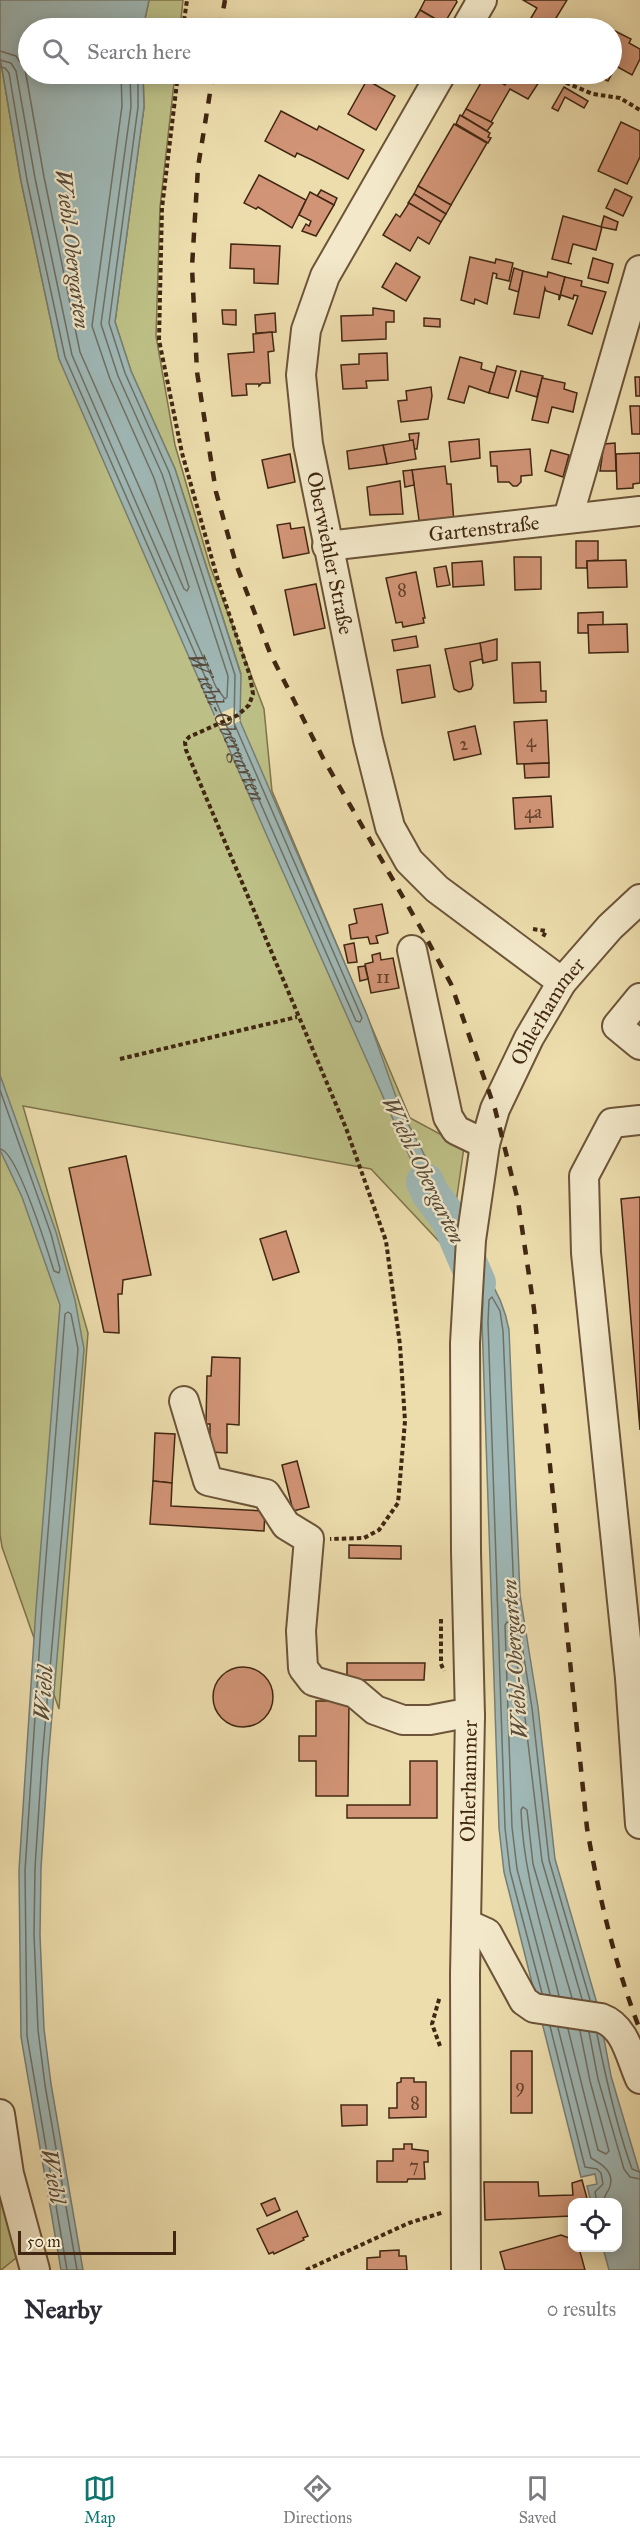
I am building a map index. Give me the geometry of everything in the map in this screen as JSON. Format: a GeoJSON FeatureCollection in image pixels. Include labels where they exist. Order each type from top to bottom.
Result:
{"type":"FeatureCollection","features":[{"type":"Feature","properties":{"kind":"street"},"geometry":{"type":"LineString","coordinates":[[472,18],[482,0]]}},
{"type":"Feature","properties":{"kind":"street","name":"Oberwiehler Straße"},"geometry":{"type":"LineString","coordinates":[[435,84],[325,276],[306,330],[301,375],[308,444],[372,759],[390,827],[410,861],[437,890],[562,981]]}},
{"type":"Feature","properties":{"kind":"street"},"geometry":{"type":"LineString","coordinates":[[568,518],[640,270]]}},
{"type":"Feature","properties":{"kind":"street","name":"Gartenstraße"},"geometry":{"type":"LineString","coordinates":[[327,546],[345,542],[488,529],[640,511]]}},
{"type":"Feature","properties":{"kind":"street","name":"Ohlerhammer"},"geometry":{"type":"LineString","coordinates":[[466,2270],[466,1924],[470,1716],[466,1552],[466,1292],[471,1240],[485,1144],[495,1109],[529,1038],[562,981],[609,927],[640,899]]}},
{"type":"Feature","properties":{"kind":"street"},"geometry":{"type":"LineString","coordinates":[[412,950],[448,1118],[456,1130],[485,1144]]}},
{"type":"Feature","properties":{"kind":"street"},"geometry":{"type":"LineString","coordinates":[[640,998],[617,1026],[640,1045]]}},
{"type":"Feature","properties":{"kind":"street"},"geometry":{"type":"LineString","coordinates":[[640,1120],[612,1123],[584,1176],[586,1252],[630,1678],[640,1824]]}},
{"type":"Feature","properties":{"kind":"street"},"geometry":{"type":"LineString","coordinates":[[184,1401],[208,1481],[266,1494],[286,1525],[309,1539],[302,1640],[303,1668],[313,1681],[355,1693],[375,1710],[403,1720],[430,1720],[456,1715],[470,1716]]}},
{"type":"Feature","properties":{"kind":"street"},"geometry":{"type":"LineString","coordinates":[[466,1924],[487,1933],[524,2001],[534,2008],[610,2021],[621,2032],[640,2079]]}},
{"type":"Feature","properties":{"kind":"street"},"geometry":{"type":"LineString","coordinates":[[0,2114],[9,2174],[35,2270]]}},
{"type":"Feature","properties":{"kind":"path"},"geometry":{"type":"LineString","coordinates":[[184,18],[187,0]]}},
{"type":"Feature","properties":{"kind":"path"},"geometry":{"type":"LineString","coordinates":[[177,84],[162,208],[159,340],[182,453],[219,584],[250,676],[252,694],[249,705],[238,715],[189,737],[184,742],[297,1017],[346,1128],[386,1241],[400,1346],[405,1421],[398,1503],[379,1530],[364,1538],[309,1539]]}},
{"type":"Feature","properties":{"kind":"path"},"geometry":{"type":"LineString","coordinates":[[569,84],[593,94],[620,98],[640,110]]}},
{"type":"Feature","properties":{"kind":"path"},"geometry":{"type":"LineString","coordinates":[[120,1059],[297,1017]]}},
{"type":"Feature","properties":{"kind":"path"},"geometry":{"type":"LineString","coordinates":[[306,2270],[409,2223],[452,2209],[466,2210]]}},
{"type":"Feature","properties":{"kind":"green space"},"geometry":{"type":"Polygon","coordinates":[[[149,0],[183,0],[181,18],[145,18],[149,0]]]}},
{"type":"Feature","properties":{"kind":"green space"},"geometry":{"type":"Polygon","coordinates":[[[0,57],[21,181],[59,359],[241,674],[175,469],[131,371],[115,322],[144,107],[143,84],[174,84],[160,207],[156,336],[175,445],[210,566],[264,709],[272,791],[410,1118],[464,1147],[449,1252],[371,1169],[23,1106],[88,1333],[59,1709],[2,1547],[0,1534],[0,57]]]}},
{"type":"Feature","properties":{"kind":"green space"},"geometry":{"type":"Polygon","coordinates":[[[0,2139],[26,2250],[1,2270],[0,2270],[0,2139]]]}},
{"type":"Feature","properties":{"kind":"water"},"geometry":{"type":"Polygon","coordinates":[[[0,0],[149,0],[145,18],[18,18],[18,84],[143,84],[144,107],[115,322],[131,371],[175,469],[241,675],[240,721],[367,1015],[400,1108],[453,1210],[449,1252],[437,1218],[59,359],[21,181],[0,57],[0,0]]]}},
{"type":"Feature","properties":{"kind":"water","name":"Wiehl"},"geometry":{"type":"Polygon","coordinates":[[[0,1075],[56,1232],[75,1300],[84,1349],[48,1761],[41,1868],[40,1935],[44,2029],[51,2084],[83,2270],[61,2270],[21,2037],[19,1870],[36,1608],[60,1305],[22,1197],[0,1150],[0,1075]]]}},
{"type":"Feature","properties":{"kind":"water"},"geometry":{"type":"Polygon","coordinates":[[[484,1271],[500,1299],[509,1330],[520,1595],[538,1707],[555,1859],[598,2007],[611,2076],[640,2174],[640,2270],[609,2270],[604,2252],[622,2252],[622,2198],[590,2198],[587,2186],[597,2184],[595,2174],[581,2177],[504,1872],[499,1828],[482,1322],[484,1271]]]}},
{"type":"Feature","properties":{"kind":"pier"},"geometry":{"type":"Polygon","coordinates":[[[234,707],[240,721],[221,730],[214,716],[234,707]]]}},
{"type":"Feature","properties":{"kind":"building"},"geometry":{"type":"Polygon","coordinates":[[[425,0],[456,0],[457,2],[448,18],[434,18],[420,10],[425,0]]]}},
{"type":"Feature","properties":{"kind":"building"},"geometry":{"type":"Polygon","coordinates":[[[523,0],[567,0],[556,18],[531,18],[537,8],[523,0]]]}},
{"type":"Feature","properties":{"kind":"building"},"geometry":{"type":"Polygon","coordinates":[[[420,10],[434,18],[415,18],[420,10]]]}},
{"type":"Feature","properties":{"kind":"building"},"geometry":{"type":"Polygon","coordinates":[[[622,34],[631,39],[629,43],[640,49],[640,59],[632,75],[622,69],[622,34]]]}},
{"type":"Feature","properties":{"kind":"building"},"geometry":{"type":"Polygon","coordinates":[[[365,84],[374,84],[395,96],[376,130],[348,114],[365,84]]]}},
{"type":"Feature","properties":{"kind":"building"},"geometry":{"type":"Polygon","coordinates":[[[480,84],[538,84],[528,99],[510,89],[491,122],[466,109],[480,84]]]}},
{"type":"Feature","properties":{"kind":"building"},"geometry":{"type":"Polygon","coordinates":[[[564,87],[588,101],[584,108],[565,97],[558,111],[552,108],[564,87]]]}},
{"type":"Feature","properties":{"kind":"building"},"geometry":{"type":"Polygon","coordinates":[[[466,109],[493,123],[487,131],[462,116],[466,109]]]}},
{"type":"Feature","properties":{"kind":"building"},"geometry":{"type":"Polygon","coordinates":[[[281,111],[317,130],[319,126],[364,150],[348,179],[297,153],[295,157],[265,141],[281,111]]]}},
{"type":"Feature","properties":{"kind":"building"},"geometry":{"type":"Polygon","coordinates":[[[460,115],[490,133],[488,137],[491,138],[488,143],[456,124],[460,115]]]}},
{"type":"Feature","properties":{"kind":"building"},"geometry":{"type":"Polygon","coordinates":[[[621,122],[640,131],[640,157],[627,184],[598,171],[621,122]]]}},
{"type":"Feature","properties":{"kind":"building"},"geometry":{"type":"Polygon","coordinates":[[[454,124],[487,143],[451,205],[418,186],[454,124]]]}},
{"type":"Feature","properties":{"kind":"building"},"geometry":{"type":"Polygon","coordinates":[[[259,175],[306,200],[292,228],[258,207],[256,209],[244,203],[259,175]]]}},
{"type":"Feature","properties":{"kind":"building"},"geometry":{"type":"Polygon","coordinates":[[[418,186],[451,205],[446,214],[414,194],[418,186]]]}},
{"type":"Feature","properties":{"kind":"building"},"geometry":{"type":"Polygon","coordinates":[[[615,189],[632,197],[623,216],[606,208],[615,189]]]}},
{"type":"Feature","properties":{"kind":"building"},"geometry":{"type":"Polygon","coordinates":[[[321,190],[337,198],[334,205],[317,196],[321,190]]]}},
{"type":"Feature","properties":{"kind":"building"},"geometry":{"type":"Polygon","coordinates":[[[310,192],[334,205],[316,236],[302,231],[306,224],[309,226],[311,221],[299,215],[310,192]]]}},
{"type":"Feature","properties":{"kind":"building"},"geometry":{"type":"Polygon","coordinates":[[[414,194],[446,214],[441,222],[408,203],[414,194]]]}},
{"type":"Feature","properties":{"kind":"building"},"geometry":{"type":"Polygon","coordinates":[[[409,203],[441,222],[429,244],[418,237],[410,251],[383,235],[396,214],[400,217],[409,203]]]}},
{"type":"Feature","properties":{"kind":"building"},"geometry":{"type":"Polygon","coordinates":[[[563,216],[602,227],[596,250],[573,244],[568,263],[552,259],[563,216]]]}},
{"type":"Feature","properties":{"kind":"building"},"geometry":{"type":"Polygon","coordinates":[[[604,216],[618,222],[616,230],[601,227],[604,216]]]}},
{"type":"Feature","properties":{"kind":"building"},"geometry":{"type":"Polygon","coordinates":[[[231,244],[280,246],[278,284],[254,283],[254,269],[230,268],[231,244]]]}},
{"type":"Feature","properties":{"kind":"building"},"geometry":{"type":"Polygon","coordinates":[[[470,257],[495,263],[496,259],[513,263],[509,281],[496,278],[497,274],[493,273],[487,304],[475,299],[474,304],[461,300],[470,257]]]}},
{"type":"Feature","properties":{"kind":"building"},"geometry":{"type":"Polygon","coordinates":[[[593,258],[613,264],[608,283],[588,278],[593,258]]]}},
{"type":"Feature","properties":{"kind":"building"},"geometry":{"type":"Polygon","coordinates":[[[396,263],[420,277],[406,301],[382,287],[396,263]]]}},
{"type":"Feature","properties":{"kind":"building"},"geometry":{"type":"Polygon","coordinates":[[[514,268],[523,271],[519,292],[509,289],[514,268]]]}},
{"type":"Feature","properties":{"kind":"building"},"geometry":{"type":"Polygon","coordinates":[[[523,271],[547,277],[548,272],[565,277],[559,300],[559,295],[546,291],[545,288],[539,318],[514,314],[523,271]]]}},
{"type":"Feature","properties":{"kind":"building"},"geometry":{"type":"Polygon","coordinates":[[[565,277],[582,281],[581,286],[606,292],[592,334],[568,325],[578,296],[574,295],[573,299],[561,295],[559,300],[565,277]]]}},
{"type":"Feature","properties":{"kind":"building"},"geometry":{"type":"Polygon","coordinates":[[[373,308],[394,311],[394,322],[386,322],[386,339],[342,341],[341,316],[373,315],[373,308]]]}},
{"type":"Feature","properties":{"kind":"building"},"geometry":{"type":"Polygon","coordinates":[[[222,310],[236,310],[236,325],[223,324],[222,310]]]}},
{"type":"Feature","properties":{"kind":"building"},"geometry":{"type":"Polygon","coordinates":[[[275,313],[276,332],[256,333],[255,315],[275,313]]]}},
{"type":"Feature","properties":{"kind":"building"},"geometry":{"type":"Polygon","coordinates":[[[424,318],[440,319],[440,327],[424,326],[424,318]]]}},
{"type":"Feature","properties":{"kind":"building"},"geometry":{"type":"Polygon","coordinates":[[[272,332],[274,351],[268,352],[270,383],[262,383],[259,386],[259,384],[246,384],[247,395],[232,396],[228,354],[254,352],[253,334],[272,332]]]}},
{"type":"Feature","properties":{"kind":"building"},"geometry":{"type":"Polygon","coordinates":[[[387,353],[388,380],[366,381],[367,388],[343,389],[341,365],[359,364],[359,354],[387,353]]]}},
{"type":"Feature","properties":{"kind":"building"},"geometry":{"type":"Polygon","coordinates":[[[460,357],[482,363],[481,369],[495,373],[489,393],[469,386],[464,403],[448,399],[460,357]]]}},
{"type":"Feature","properties":{"kind":"building"},"geometry":{"type":"Polygon","coordinates":[[[497,366],[516,371],[508,398],[489,393],[497,366]]]}},
{"type":"Feature","properties":{"kind":"building"},"geometry":{"type":"Polygon","coordinates":[[[521,371],[543,376],[537,397],[516,391],[521,371]]]}},
{"type":"Feature","properties":{"kind":"building"},"geometry":{"type":"Polygon","coordinates":[[[635,377],[640,377],[640,396],[636,396],[635,377]]]}},
{"type":"Feature","properties":{"kind":"building"},"geometry":{"type":"Polygon","coordinates":[[[542,378],[565,383],[564,389],[577,393],[573,412],[552,407],[548,423],[532,420],[542,378]]]}},
{"type":"Feature","properties":{"kind":"building"},"geometry":{"type":"Polygon","coordinates":[[[431,387],[432,396],[428,419],[401,422],[398,401],[407,400],[406,391],[431,387]]]}},
{"type":"Feature","properties":{"kind":"building"},"geometry":{"type":"Polygon","coordinates":[[[630,406],[640,406],[640,434],[632,434],[630,406]]]}},
{"type":"Feature","properties":{"kind":"building"},"geometry":{"type":"Polygon","coordinates":[[[419,433],[417,449],[414,449],[413,440],[410,441],[409,434],[419,433]]]}},
{"type":"Feature","properties":{"kind":"building"},"geometry":{"type":"Polygon","coordinates":[[[479,439],[480,458],[451,462],[449,442],[479,439]]]}},
{"type":"Feature","properties":{"kind":"building"},"geometry":{"type":"Polygon","coordinates":[[[413,440],[416,459],[387,464],[383,445],[413,440]]]}},
{"type":"Feature","properties":{"kind":"building"},"geometry":{"type":"Polygon","coordinates":[[[615,443],[616,471],[600,471],[604,444],[615,443]]]}},
{"type":"Feature","properties":{"kind":"building"},"geometry":{"type":"Polygon","coordinates":[[[383,445],[387,464],[349,469],[347,451],[383,445]]]}},
{"type":"Feature","properties":{"kind":"building"},"geometry":{"type":"Polygon","coordinates":[[[530,449],[532,475],[521,476],[521,482],[517,486],[509,482],[498,482],[497,466],[491,466],[490,452],[530,449]]]}},
{"type":"Feature","properties":{"kind":"building"},"geometry":{"type":"Polygon","coordinates":[[[551,450],[569,455],[563,477],[545,471],[551,450]]]}},
{"type":"Feature","properties":{"kind":"building"},"geometry":{"type":"Polygon","coordinates":[[[640,453],[640,483],[633,484],[633,488],[617,489],[616,454],[640,453]]]}},
{"type":"Feature","properties":{"kind":"building"},"geometry":{"type":"Polygon","coordinates":[[[290,454],[295,482],[268,488],[262,460],[290,454]]]}},
{"type":"Feature","properties":{"kind":"building"},"geometry":{"type":"Polygon","coordinates":[[[445,466],[447,484],[451,484],[454,523],[420,527],[412,470],[445,466]]]}},
{"type":"Feature","properties":{"kind":"building"},"geometry":{"type":"Polygon","coordinates":[[[412,470],[414,485],[405,487],[403,471],[412,470]]]}},
{"type":"Feature","properties":{"kind":"building"},"geometry":{"type":"Polygon","coordinates":[[[400,481],[403,514],[370,515],[367,487],[400,481]]]}},
{"type":"Feature","properties":{"kind":"building"},"geometry":{"type":"Polygon","coordinates":[[[290,523],[291,529],[304,527],[309,553],[283,558],[277,525],[290,523]]]}},
{"type":"Feature","properties":{"kind":"building"},"geometry":{"type":"Polygon","coordinates":[[[576,541],[598,541],[598,560],[587,561],[587,568],[576,568],[576,541]]]}},
{"type":"Feature","properties":{"kind":"building"},"geometry":{"type":"Polygon","coordinates":[[[514,557],[541,557],[541,589],[515,590],[514,557]]]}},
{"type":"Feature","properties":{"kind":"building"},"geometry":{"type":"Polygon","coordinates":[[[626,560],[627,587],[588,588],[587,561],[626,560]]]}},
{"type":"Feature","properties":{"kind":"building"},"geometry":{"type":"Polygon","coordinates":[[[482,561],[484,585],[453,587],[452,563],[482,561]]]}},
{"type":"Feature","properties":{"kind":"building"},"geometry":{"type":"Polygon","coordinates":[[[446,566],[450,585],[437,587],[434,568],[446,566]]]}},
{"type":"Feature","properties":{"kind":"building"},"geometry":{"type":"Polygon","coordinates":[[[416,572],[424,623],[403,627],[402,622],[396,623],[386,578],[416,572]]]}},
{"type":"Feature","properties":{"kind":"building"},"geometry":{"type":"Polygon","coordinates":[[[316,584],[325,628],[294,635],[285,590],[316,584]]]}},
{"type":"Feature","properties":{"kind":"building"},"geometry":{"type":"Polygon","coordinates":[[[603,612],[603,625],[588,625],[589,633],[578,633],[578,613],[603,612]]]}},
{"type":"Feature","properties":{"kind":"building"},"geometry":{"type":"Polygon","coordinates":[[[627,624],[628,652],[589,653],[588,625],[627,624]]]}},
{"type":"Feature","properties":{"kind":"building"},"geometry":{"type":"Polygon","coordinates":[[[416,636],[418,647],[394,651],[392,640],[416,636]]]}},
{"type":"Feature","properties":{"kind":"building"},"geometry":{"type":"Polygon","coordinates":[[[497,639],[497,660],[483,663],[480,643],[497,639]]]}},
{"type":"Feature","properties":{"kind":"building"},"geometry":{"type":"Polygon","coordinates":[[[480,643],[483,663],[482,659],[470,662],[473,685],[471,689],[459,692],[454,689],[445,649],[480,643]]]}},
{"type":"Feature","properties":{"kind":"building"},"geometry":{"type":"Polygon","coordinates":[[[540,662],[541,691],[546,691],[546,702],[514,703],[512,663],[540,662]]]}},
{"type":"Feature","properties":{"kind":"building"},"geometry":{"type":"Polygon","coordinates":[[[430,665],[435,697],[402,703],[397,670],[430,665]]]}},
{"type":"Feature","properties":{"kind":"building"},"geometry":{"type":"Polygon","coordinates":[[[547,720],[549,763],[517,764],[514,722],[547,720]]]}},
{"type":"Feature","properties":{"kind":"building"},"geometry":{"type":"Polygon","coordinates":[[[475,726],[481,754],[454,760],[448,732],[475,726]]]}},
{"type":"Feature","properties":{"kind":"building"},"geometry":{"type":"Polygon","coordinates":[[[549,763],[549,777],[525,778],[524,764],[549,763]]]}},
{"type":"Feature","properties":{"kind":"building"},"geometry":{"type":"Polygon","coordinates":[[[551,796],[553,827],[515,829],[513,798],[551,796]]]}},
{"type":"Feature","properties":{"kind":"building"},"geometry":{"type":"Polygon","coordinates":[[[382,904],[388,933],[376,936],[378,943],[370,944],[368,937],[351,939],[349,925],[357,923],[354,909],[382,904]]]}},
{"type":"Feature","properties":{"kind":"building"},"geometry":{"type":"Polygon","coordinates":[[[354,943],[357,962],[348,963],[344,945],[354,943]]]}},
{"type":"Feature","properties":{"kind":"building"},"geometry":{"type":"Polygon","coordinates":[[[380,953],[381,960],[393,958],[399,988],[371,993],[365,964],[373,962],[372,955],[380,953]]]}},
{"type":"Feature","properties":{"kind":"building"},"geometry":{"type":"Polygon","coordinates":[[[365,966],[368,979],[360,981],[358,967],[365,966]]]}},
{"type":"Feature","properties":{"kind":"building"},"geometry":{"type":"Polygon","coordinates":[[[126,1156],[151,1275],[123,1280],[122,1294],[118,1294],[119,1333],[104,1332],[69,1168],[126,1156]]]}},
{"type":"Feature","properties":{"kind":"building"},"geometry":{"type":"Polygon","coordinates":[[[640,1197],[640,1430],[621,1199],[640,1197]]]}},
{"type":"Feature","properties":{"kind":"building"},"geometry":{"type":"Polygon","coordinates":[[[286,1231],[299,1272],[273,1280],[260,1239],[286,1231]]]}},
{"type":"Feature","properties":{"kind":"building"},"geometry":{"type":"Polygon","coordinates":[[[212,1357],[240,1358],[239,1425],[227,1424],[227,1453],[210,1452],[210,1424],[206,1424],[207,1376],[211,1376],[212,1357]]]}},
{"type":"Feature","properties":{"kind":"building"},"geometry":{"type":"Polygon","coordinates":[[[155,1433],[175,1434],[172,1483],[153,1481],[155,1433]]]}},
{"type":"Feature","properties":{"kind":"building"},"geometry":{"type":"Polygon","coordinates":[[[297,1461],[309,1507],[293,1511],[282,1465],[297,1461]]]}},
{"type":"Feature","properties":{"kind":"building"},"geometry":{"type":"Polygon","coordinates":[[[153,1481],[172,1483],[171,1506],[265,1511],[264,1531],[150,1524],[153,1481]]]}},
{"type":"Feature","properties":{"kind":"building"},"geometry":{"type":"Polygon","coordinates":[[[349,1545],[401,1546],[401,1559],[349,1558],[349,1545]]]}},
{"type":"Feature","properties":{"kind":"building"},"geometry":{"type":"Polygon","coordinates":[[[347,1663],[425,1663],[424,1680],[347,1680],[347,1663]]]}},
{"type":"Feature","properties":{"kind":"building"},"geometry":{"type":"Polygon","coordinates":[[[243,1667],[260,1672],[268,1680],[273,1697],[268,1714],[260,1722],[243,1727],[226,1722],[218,1714],[213,1697],[218,1680],[226,1672],[243,1667]]]}},
{"type":"Feature","properties":{"kind":"building"},"geometry":{"type":"Polygon","coordinates":[[[316,1701],[349,1701],[348,1796],[316,1796],[316,1761],[299,1761],[299,1736],[316,1736],[316,1701]]]}},
{"type":"Feature","properties":{"kind":"building"},"geometry":{"type":"Polygon","coordinates":[[[410,1761],[437,1761],[437,1818],[347,1818],[347,1805],[410,1805],[410,1761]]]}},
{"type":"Feature","properties":{"kind":"building"},"geometry":{"type":"Polygon","coordinates":[[[511,2051],[532,2051],[532,2113],[511,2113],[511,2051]]]}},
{"type":"Feature","properties":{"kind":"building"},"geometry":{"type":"Polygon","coordinates":[[[401,2078],[414,2078],[414,2082],[426,2082],[426,2117],[389,2118],[389,2108],[397,2108],[397,2083],[401,2082],[401,2078]]]}},
{"type":"Feature","properties":{"kind":"building"},"geometry":{"type":"Polygon","coordinates":[[[341,2105],[367,2105],[367,2125],[342,2126],[341,2105]]]}},
{"type":"Feature","properties":{"kind":"building"},"geometry":{"type":"Polygon","coordinates":[[[404,2144],[412,2144],[412,2149],[428,2151],[428,2162],[424,2162],[425,2179],[408,2179],[407,2182],[377,2182],[377,2161],[393,2161],[393,2149],[404,2149],[404,2144]]]}},
{"type":"Feature","properties":{"kind":"building"},"geometry":{"type":"Polygon","coordinates":[[[582,2180],[587,2198],[568,2198],[568,2216],[485,2220],[484,2182],[538,2182],[539,2196],[573,2195],[572,2183],[582,2180]]]}},
{"type":"Feature","properties":{"kind":"building"},"geometry":{"type":"Polygon","coordinates":[[[275,2198],[280,2210],[267,2216],[261,2204],[275,2198]]]}},
{"type":"Feature","properties":{"kind":"building"},"geometry":{"type":"Polygon","coordinates":[[[297,2211],[308,2236],[274,2254],[273,2252],[269,2254],[257,2229],[297,2211]]]}},
{"type":"Feature","properties":{"kind":"building"},"geometry":{"type":"Polygon","coordinates":[[[561,2235],[568,2238],[568,2252],[580,2252],[585,2270],[505,2270],[500,2252],[561,2235]]]}},
{"type":"Feature","properties":{"kind":"building"},"geometry":{"type":"Polygon","coordinates":[[[399,2250],[399,2256],[406,2256],[407,2270],[367,2270],[367,2258],[380,2257],[380,2251],[399,2250]]]}},
{"type":"Feature","properties":{"kind":"waterway","name":"Wiehl-Obergarten"},"geometry":{"type":"LineString","coordinates":[[425,1182],[430,1193],[450,1220],[477,1283]]}},
{"type":"Feature","properties":{"kind":"railway"},"geometry":{"type":"LineString","coordinates":[[222,18],[225,0]]}},
{"type":"Feature","properties":{"kind":"railway"},"geometry":{"type":"LineString","coordinates":[[211,84],[198,167],[192,267],[197,372],[216,492],[236,564],[270,653],[323,758],[451,984],[495,1109],[518,1201],[534,1309],[587,1828],[609,1931],[640,2030]]}}]}
